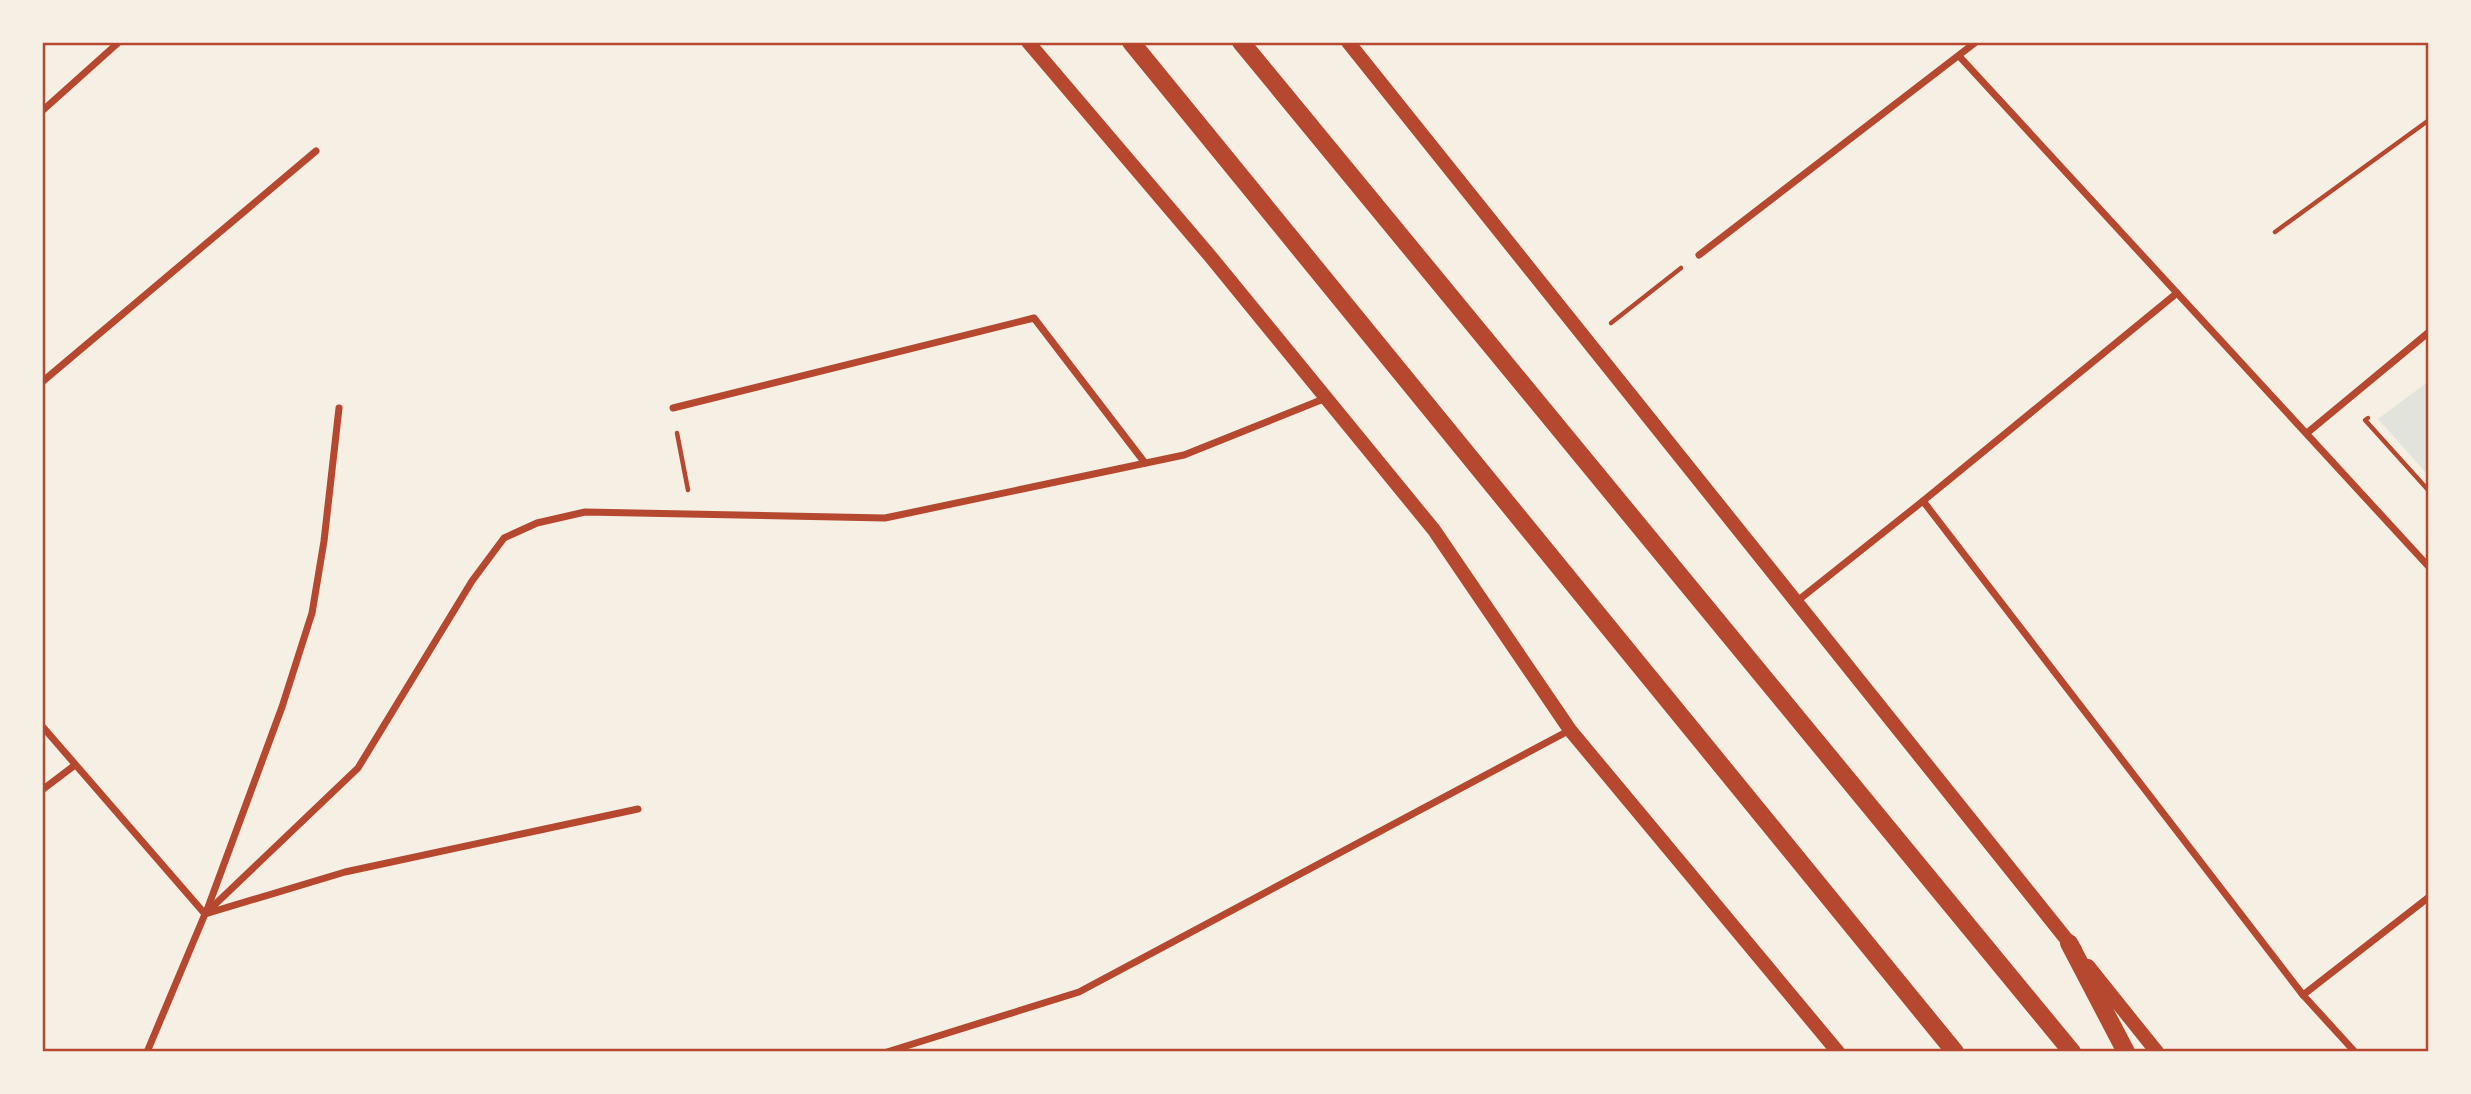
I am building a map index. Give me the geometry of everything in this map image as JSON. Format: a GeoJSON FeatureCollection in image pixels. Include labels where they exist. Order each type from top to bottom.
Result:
{"type":"FeatureCollection","features":[{"type":"Feature","properties":{"kind":"main road"},"geometry":{"type":"LineString","coordinates":[[1028,42],[1210,256],[1434,530],[1570,730],[1838,1052]]}},
{"type":"Feature","properties":{"kind":"main road"},"geometry":{"type":"LineString","coordinates":[[1132,42],[1955,1052]]}},
{"type":"Feature","properties":{"kind":"main road"},"geometry":{"type":"LineString","coordinates":[[1241,42],[2072,1052]]}},
{"type":"Feature","properties":{"kind":"main road"},"geometry":{"type":"LineString","coordinates":[[1348,42],[2157,1052]]}},
{"type":"Feature","properties":{"kind":"main road"},"geometry":{"type":"LineString","coordinates":[[2069,943],[2126,1052]]}},
{"type":"Feature","properties":{"kind":"street"},"geometry":{"type":"LineString","coordinates":[[42,111],[118,42]]}},
{"type":"Feature","properties":{"kind":"street"},"geometry":{"type":"LineString","coordinates":[[1699,255],[1976,42]]}},
{"type":"Feature","properties":{"kind":"street"},"geometry":{"type":"LineString","coordinates":[[1959,56],[2429,566]]}},
{"type":"Feature","properties":{"kind":"street"},"geometry":{"type":"LineString","coordinates":[[42,382],[316,151]]}},
{"type":"Feature","properties":{"kind":"street"},"geometry":{"type":"LineString","coordinates":[[1796,602],[2178,293]]}},
{"type":"Feature","properties":{"kind":"street"},"geometry":{"type":"LineString","coordinates":[[673,408],[1034,318],[1145,463]]}},
{"type":"Feature","properties":{"kind":"street"},"geometry":{"type":"LineString","coordinates":[[2306,433],[2429,332]]}},
{"type":"Feature","properties":{"kind":"street"},"geometry":{"type":"LineString","coordinates":[[205,914],[358,768],[472,581],[504,538],[537,523],[585,512],[885,518],[1184,455],[1326,398]]}},
{"type":"Feature","properties":{"kind":"street"},"geometry":{"type":"LineString","coordinates":[[147,1052],[205,914],[282,707],[312,613],[324,541],[340,408]]}},
{"type":"Feature","properties":{"kind":"street"},"geometry":{"type":"LineString","coordinates":[[1923,501],[2303,995],[2355,1052]]}},
{"type":"Feature","properties":{"kind":"street"},"geometry":{"type":"LineString","coordinates":[[42,726],[205,914]]}},
{"type":"Feature","properties":{"kind":"street"},"geometry":{"type":"LineString","coordinates":[[887,1052],[1079,992],[1570,730]]}},
{"type":"Feature","properties":{"kind":"street"},"geometry":{"type":"LineString","coordinates":[[42,790],[75,765]]}},
{"type":"Feature","properties":{"kind":"street"},"geometry":{"type":"LineString","coordinates":[[205,914],[345,872],[638,809]]}},
{"type":"Feature","properties":{"kind":"street"},"geometry":{"type":"LineString","coordinates":[[2303,995],[2429,897]]}},
{"type":"Feature","properties":{"kind":"path"},"geometry":{"type":"LineString","coordinates":[[2275,232],[2429,120]]}},
{"type":"Feature","properties":{"kind":"path"},"geometry":{"type":"LineString","coordinates":[[1588,341],[1699,255]]}},
{"type":"Feature","properties":{"kind":"path"},"geometry":{"type":"LineString","coordinates":[[673,408],[693,514]]}},
{"type":"Feature","properties":{"kind":"path"},"geometry":{"type":"LineString","coordinates":[[2376,412],[2365,420],[2429,491]]}},
{"type":"Feature","properties":{"kind":"shaded area"},"geometry":{"type":"Polygon","coordinates":[[[2429,381],[2429,476],[2378,419],[2429,381]]]}}]}
